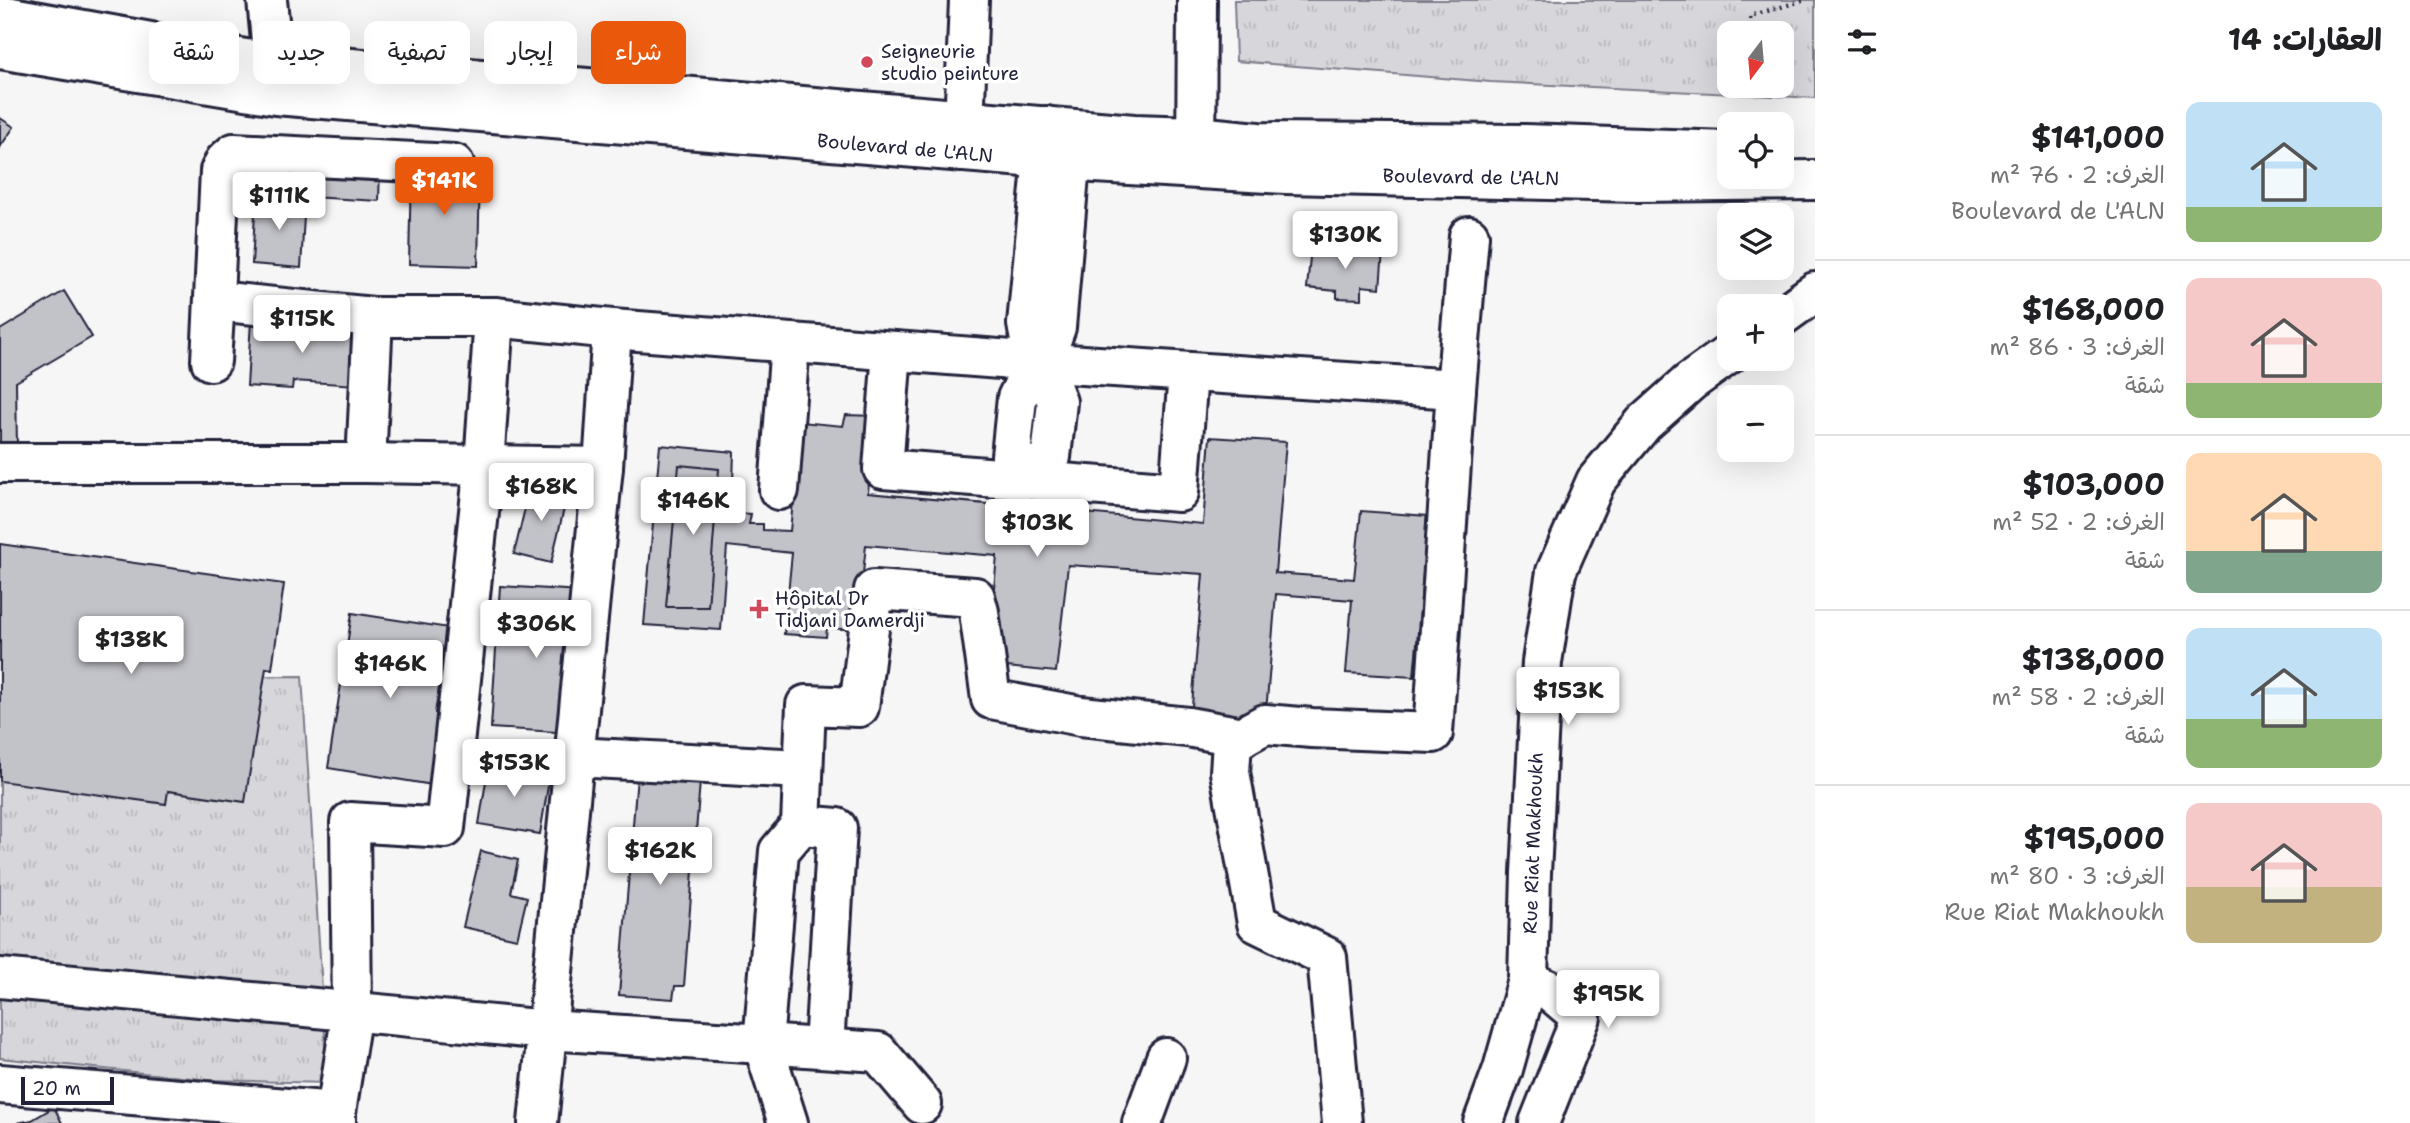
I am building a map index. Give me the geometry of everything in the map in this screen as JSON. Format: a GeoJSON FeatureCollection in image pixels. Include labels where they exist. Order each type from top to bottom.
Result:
{"type":"FeatureCollection","features":[{"type":"Feature","properties":{"kind":"main road"},"geometry":{"type":"LineString","coordinates":[[267,0],[269,21]]}},
{"type":"Feature","properties":{"kind":"main road"},"geometry":{"type":"LineString","coordinates":[[964,136],[969,0]]}},
{"type":"Feature","properties":{"kind":"main road"},"geometry":{"type":"LineString","coordinates":[[1196,152],[1197,0]]}},
{"type":"Feature","properties":{"kind":"main road","name":"Boulevard de L'ALN"},"geometry":{"type":"LineString","coordinates":[[0,15],[232,57],[253,68]]}},
{"type":"Feature","properties":{"kind":"main road","name":"Boulevard de L'ALN"},"geometry":{"type":"LineString","coordinates":[[0,49],[253,76]]}},
{"type":"Feature","properties":{"kind":"main road","name":"Boulevard de L'ALN"},"geometry":{"type":"LineString","coordinates":[[345,84],[964,136],[1196,152],[1286,174],[1638,182],[1815,180]]}},
{"type":"Feature","properties":{"kind":"main road","name":"Boulevard de L'ALN"},"geometry":{"type":"LineString","coordinates":[[1196,152],[1258,142],[1525,144],[1717,151]]}},
{"type":"Feature","properties":{"kind":"main road"},"geometry":{"type":"LineString","coordinates":[[1031,476],[1011,456],[1017,398],[1039,362],[1027,324],[1058,143]]}},
{"type":"Feature","properties":{"kind":"main road"},"geometry":{"type":"LineString","coordinates":[[454,164],[234,153],[225,161],[220,171],[211,361],[215,301],[373,317],[494,317],[892,351],[1456,389]]}},
{"type":"Feature","properties":{"kind":"main road"},"geometry":{"type":"LineString","coordinates":[[1794,153],[1815,154]]}},
{"type":"Feature","properties":{"kind":"main road"},"geometry":{"type":"LineString","coordinates":[[1342,1123],[1327,957],[1257,923],[1230,772],[1232,742],[1265,724],[1312,729],[1433,733],[1469,236]]}},
{"type":"Feature","properties":{"kind":"main road"},"geometry":{"type":"LineString","coordinates":[[1794,307],[1815,292]]}},
{"type":"Feature","properties":{"kind":"main road"},"geometry":{"type":"LineString","coordinates":[[366,463],[373,317]]}},
{"type":"Feature","properties":{"kind":"main road"},"geometry":{"type":"LineString","coordinates":[[0,1084],[336,1118],[352,1011],[350,822],[445,828],[484,465],[494,317]]}},
{"type":"Feature","properties":{"kind":"main road"},"geometry":{"type":"LineString","coordinates":[[538,1123],[603,467],[612,329]]}},
{"type":"Feature","properties":{"kind":"main road"},"geometry":{"type":"LineString","coordinates":[[779,490],[790,343]]}},
{"type":"Feature","properties":{"kind":"main road"},"geometry":{"type":"LineString","coordinates":[[892,351],[884,468],[1031,476],[1179,492],[1188,373]]}},
{"type":"Feature","properties":{"kind":"main road","name":"Rue Riat Makhoukh"},"geometry":{"type":"LineString","coordinates":[[1528,980],[1549,990],[1581,1017],[1538,1123],[1486,1115],[1528,980],[1542,662],[1556,572],[1596,481],[1644,423],[1690,382],[1717,363]]}},
{"type":"Feature","properties":{"kind":"main road"},"geometry":{"type":"LineString","coordinates":[[0,463],[366,463],[603,467]]}},
{"type":"Feature","properties":{"kind":"main road"},"geometry":{"type":"LineString","coordinates":[[788,1123],[763,1044],[779,851],[801,825],[806,705],[859,708],[874,590],[975,597],[990,699],[1081,716],[1188,727],[1242,737]]}},
{"type":"Feature","properties":{"kind":"main road"},"geometry":{"type":"LineString","coordinates":[[574,757],[803,769]]}},
{"type":"Feature","properties":{"kind":"main road"},"geometry":{"type":"LineString","coordinates":[[801,825],[837,828],[824,1048]]}},
{"type":"Feature","properties":{"kind":"main road"},"geometry":{"type":"LineString","coordinates":[[0,978],[547,1031],[878,1052],[922,1104]]}},
{"type":"Feature","properties":{"kind":"main road"},"geometry":{"type":"LineString","coordinates":[[1142,1123],[1166,1058]]}},
{"type":"Feature","properties":{"kind":"path"},"geometry":{"type":"LineString","coordinates":[[1751,21],[1750,16],[1786,2],[1805,0]]}},
{"type":"Feature","properties":{"kind":"green space"},"geometry":{"type":"Polygon","coordinates":[[[1234,0],[1815,0],[1815,98],[1794,97],[1794,21],[1717,21],[1717,93],[1491,82],[1236,61],[1234,0]]]}},
{"type":"Feature","properties":{"kind":"green space"},"geometry":{"type":"Polygon","coordinates":[[[302,676],[328,1083],[210,1080],[0,1058],[0,678],[302,676]]]}},
{"type":"Feature","properties":{"kind":"building"},"geometry":{"type":"Polygon","coordinates":[[[0,118],[14,127],[0,147],[0,118]]]}},
{"type":"Feature","properties":{"kind":"building"},"geometry":{"type":"Polygon","coordinates":[[[259,160],[380,167],[379,201],[257,194],[259,160]]]}},
{"type":"Feature","properties":{"kind":"building"},"geometry":{"type":"Polygon","coordinates":[[[411,168],[480,170],[478,266],[409,264],[411,168]]]}},
{"type":"Feature","properties":{"kind":"building"},"geometry":{"type":"Polygon","coordinates":[[[256,196],[305,199],[301,268],[252,264],[256,196]]]}},
{"type":"Feature","properties":{"kind":"building"},"geometry":{"type":"Polygon","coordinates":[[[1311,247],[1383,251],[1380,288],[1362,286],[1362,299],[1337,298],[1337,291],[1307,288],[1311,247]]]}},
{"type":"Feature","properties":{"kind":"building"},"geometry":{"type":"Polygon","coordinates":[[[64,291],[92,337],[16,382],[17,447],[0,447],[0,330],[64,291]]]}},
{"type":"Feature","properties":{"kind":"building"},"geometry":{"type":"Polygon","coordinates":[[[251,321],[360,328],[357,385],[293,381],[292,389],[247,386],[251,321]]]}},
{"type":"Feature","properties":{"kind":"building"},"geometry":{"type":"Polygon","coordinates":[[[846,415],[875,416],[868,493],[1203,524],[1210,437],[1286,442],[1275,573],[1354,579],[1361,511],[1428,516],[1414,677],[1346,673],[1352,600],[1276,594],[1265,724],[1191,718],[1203,574],[1068,565],[1056,672],[987,665],[997,556],[866,545],[857,630],[827,628],[826,637],[784,634],[792,553],[727,546],[721,630],[644,625],[660,445],[734,452],[732,513],[751,514],[749,524],[763,524],[763,530],[790,531],[801,422],[843,426],[846,415]]]}},
{"type":"Feature","properties":{"kind":"building"},"geometry":{"type":"Polygon","coordinates":[[[679,465],[719,469],[708,607],[666,607],[679,465]]]}},
{"type":"Feature","properties":{"kind":"building"},"geometry":{"type":"Polygon","coordinates":[[[531,483],[568,492],[551,563],[514,554],[531,483]]]}},
{"type":"Feature","properties":{"kind":"building"},"geometry":{"type":"Polygon","coordinates":[[[0,544],[284,584],[272,669],[266,668],[245,802],[168,791],[166,804],[0,781],[0,544]]]}},
{"type":"Feature","properties":{"kind":"building"},"geometry":{"type":"Polygon","coordinates":[[[500,586],[581,591],[572,733],[491,728],[500,586]]]}},
{"type":"Feature","properties":{"kind":"building"},"geometry":{"type":"Polygon","coordinates":[[[352,613],[449,628],[435,713],[444,715],[433,785],[328,768],[352,613]]]}},
{"type":"Feature","properties":{"kind":"building"},"geometry":{"type":"Polygon","coordinates":[[[489,763],[550,774],[540,834],[479,824],[489,763]]]}},
{"type":"Feature","properties":{"kind":"building"},"geometry":{"type":"Polygon","coordinates":[[[637,776],[700,781],[684,986],[675,986],[673,999],[619,995],[637,776]]]}},
{"type":"Feature","properties":{"kind":"building"},"geometry":{"type":"Polygon","coordinates":[[[481,851],[518,860],[511,893],[527,897],[517,939],[463,927],[481,851]]]}},
{"type":"Feature","properties":{"kind":"building"},"geometry":{"type":"Polygon","coordinates":[[[54,1107],[62,1123],[17,1123],[32,1120],[54,1107]]]}},
{"type":"Feature","properties":{"kind":"place","name":"Seigneurie studio peinture"},"geometry":{"type":"Point","coordinates":[867,62]}},
{"type":"Feature","properties":{"kind":"place","name":"Hôpital Dr Tidjani Damerdji"},"geometry":{"type":"Point","coordinates":[759,609]}}]}
